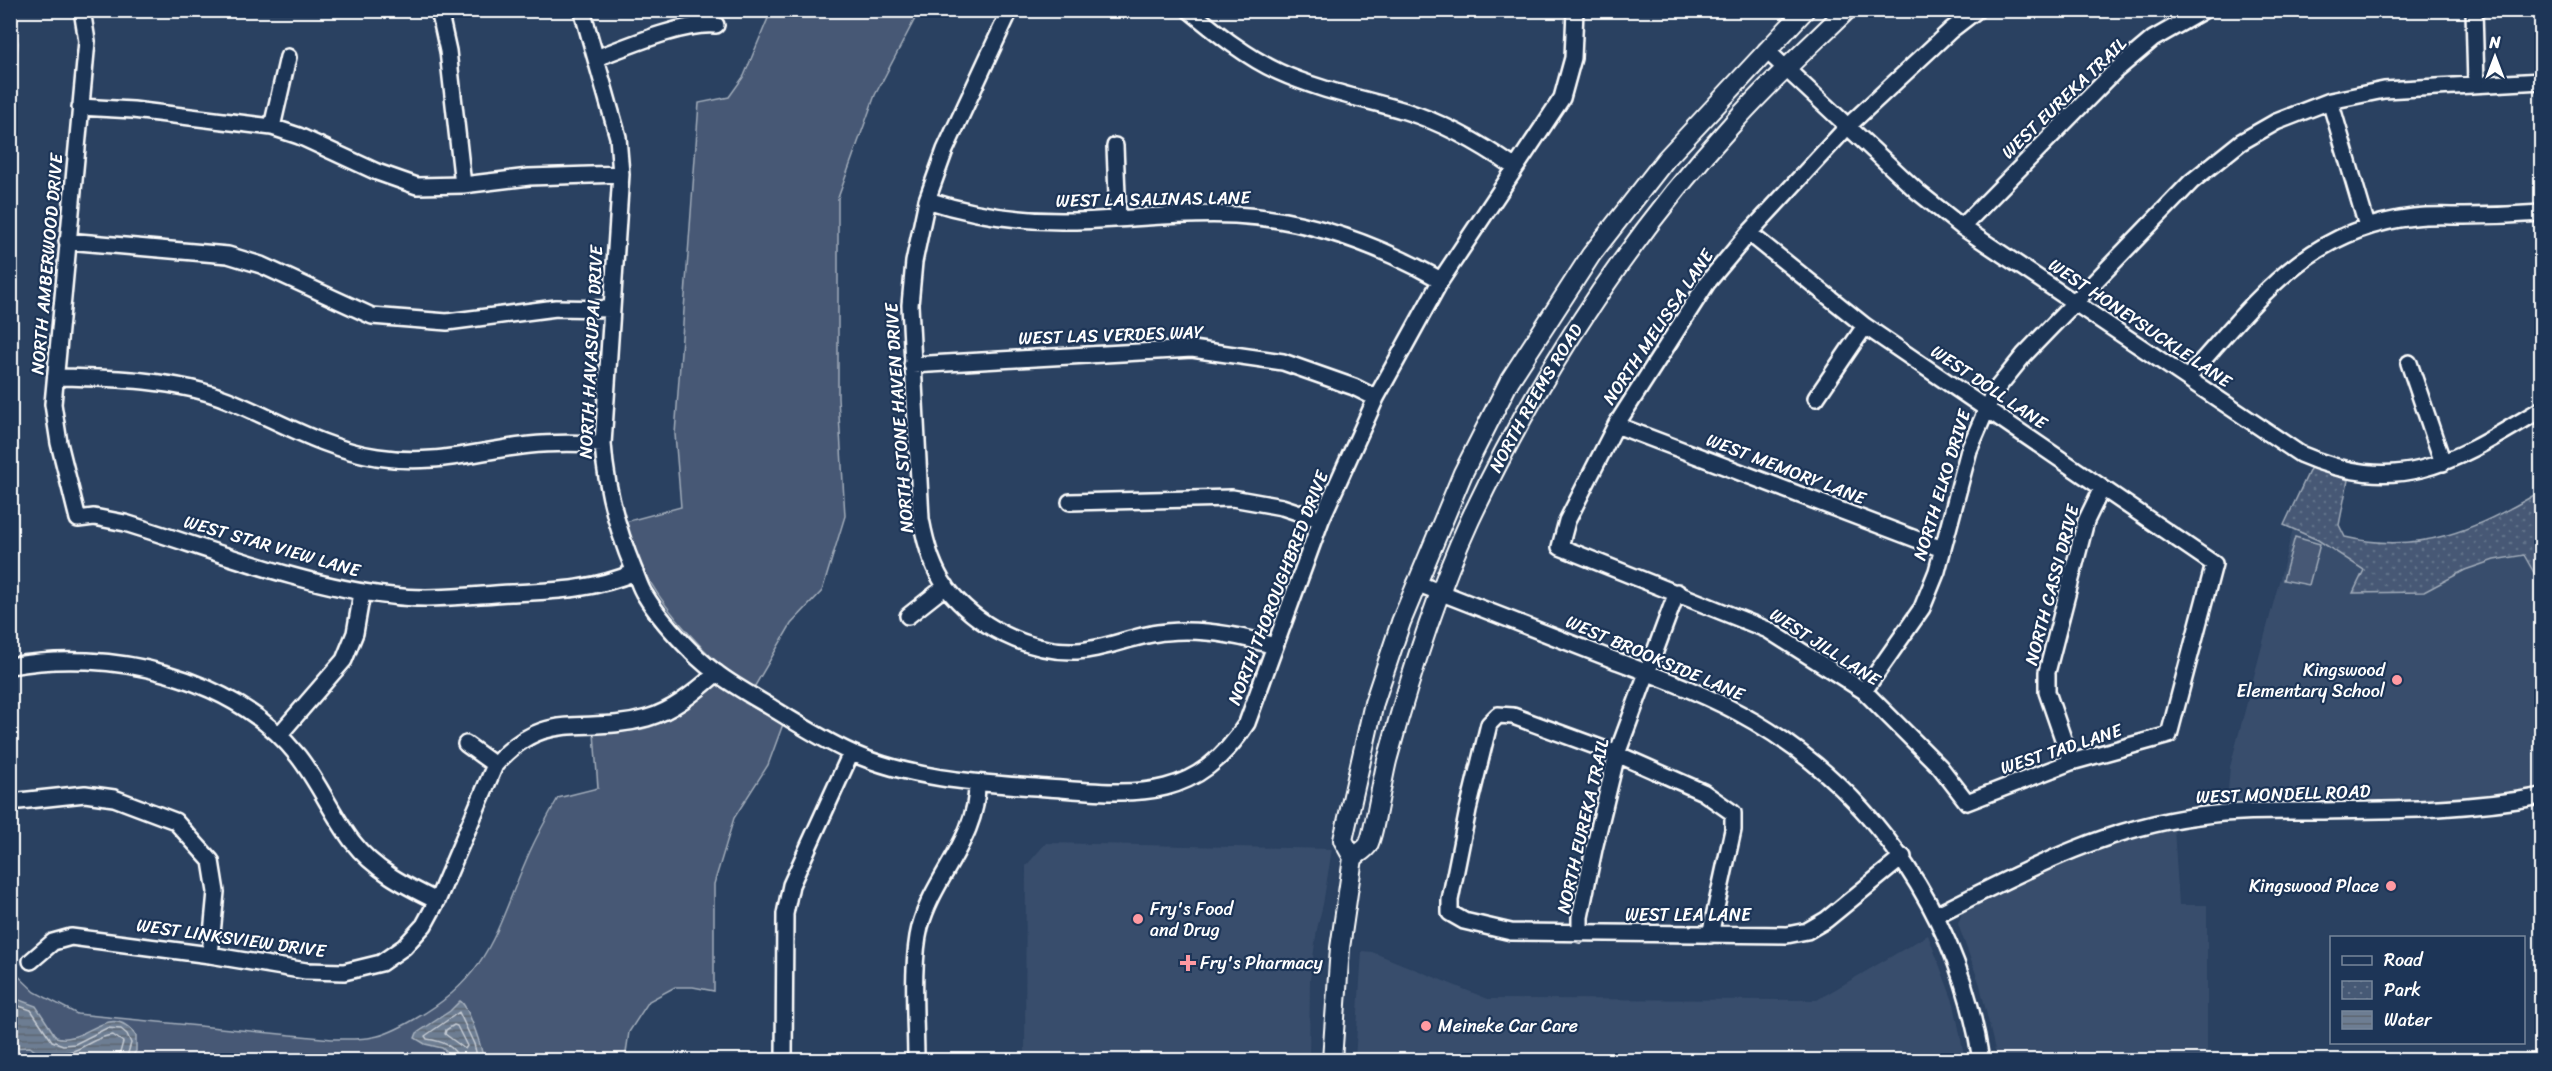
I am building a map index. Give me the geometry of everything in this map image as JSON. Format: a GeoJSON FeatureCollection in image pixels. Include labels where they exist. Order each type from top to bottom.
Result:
{"type":"FeatureCollection","features":[{"type":"Feature","properties":{"kind":"main road","name":"NORTH REEMS ROAD"},"geometry":{"type":"LineString","coordinates":[[1332,1060],[1340,948],[1353,858],[1343,840],[1352,799],[1374,702],[1416,583],[1463,473],[1510,380],[1591,255],[1666,159],[1805,10]]}},
{"type":"Feature","properties":{"kind":"main road","name":"NORTH REEMS ROAD"},"geometry":{"type":"LineString","coordinates":[[1353,858],[1369,844],[1395,732],[1441,592],[1470,521],[1530,402],[1585,313],[1652,220],[1736,120],[1847,10]]}},
{"type":"Feature","properties":{"kind":"street","name":"NORTH AMBERWOOD DRIVE"},"geometry":{"type":"LineString","coordinates":[[78,519],[59,443],[53,404],[87,41],[82,10]]}},
{"type":"Feature","properties":{"kind":"street"},"geometry":{"type":"LineString","coordinates":[[439,10],[448,51],[463,185]]}},
{"type":"Feature","properties":{"kind":"street","name":"NORTH HAVASUPAI DRIVE"},"geometry":{"type":"LineString","coordinates":[[582,10],[618,137],[621,174],[610,309],[603,444],[610,498],[645,595],[692,652],[717,673],[779,713],[851,753],[886,765],[977,783],[1123,793],[1151,792],[1185,781]]}},
{"type":"Feature","properties":{"kind":"street","name":"NORTH STONE HAVEN DRIVE"},"geometry":{"type":"LineString","coordinates":[[1010,10],[945,150],[927,200],[914,262],[911,294],[912,365],[924,536],[946,586],[990,627],[1044,649],[1077,651],[1101,648],[1165,632],[1238,635],[1274,646]]}},
{"type":"Feature","properties":{"kind":"street"},"geometry":{"type":"LineString","coordinates":[[1189,10],[1235,47],[1277,71],[1320,88],[1406,112],[1448,128],[1514,167]]}},
{"type":"Feature","properties":{"kind":"street","name":"NORTH THOROUGHBRED DRIVE"},"geometry":{"type":"LineString","coordinates":[[1185,781],[1215,761],[1234,744],[1247,723],[1321,520],[1376,398],[1442,280],[1514,167],[1549,120],[1562,98],[1574,58],[1575,10]]}},
{"type":"Feature","properties":{"kind":"street","name":"NORTH MELISSA LANE"},"geometry":{"type":"LineString","coordinates":[[1560,547],[1567,521],[1616,425],[1707,283],[1749,233],[1848,126],[1951,30],[1977,10]]}},
{"type":"Feature","properties":{"kind":"street","name":"WEST EUREKA TRAIL"},"geometry":{"type":"LineString","coordinates":[[1962,226],[2115,71],[2153,39],[2204,10]]}},
{"type":"Feature","properties":{"kind":"street"},"geometry":{"type":"LineString","coordinates":[[2474,10],[2476,85]]}},
{"type":"Feature","properties":{"kind":"street"},"geometry":{"type":"LineString","coordinates":[[596,58],[642,41],[703,24],[716,25]]}},
{"type":"Feature","properties":{"kind":"street","name":"WEST HONEYSUCKLE LANE"},"geometry":{"type":"LineString","coordinates":[[1766,50],[1918,192],[1962,226],[2300,454],[2350,471],[2376,474],[2420,471],[2471,452],[2541,409]]}},
{"type":"Feature","properties":{"kind":"street"},"geometry":{"type":"LineString","coordinates":[[272,127],[288,57]]}},
{"type":"Feature","properties":{"kind":"street","name":"NORTH ELKO DRIVE"},"geometry":{"type":"LineString","coordinates":[[1864,691],[1922,608],[1937,571],[1969,450],[1994,392],[2024,356],[2191,182],[2233,149],[2276,122],[2330,101],[2384,90],[2541,81]]}},
{"type":"Feature","properties":{"kind":"street"},"geometry":{"type":"LineString","coordinates":[[2330,101],[2367,226]]}},
{"type":"Feature","properties":{"kind":"street"},"geometry":{"type":"LineString","coordinates":[[80,107],[272,127],[299,136],[377,172],[417,186],[463,185],[529,177],[621,174]]}},
{"type":"Feature","properties":{"kind":"street"},"geometry":{"type":"LineString","coordinates":[[1115,146],[1118,219]]}},
{"type":"Feature","properties":{"kind":"street","name":"WEST LA SALINAS LANE"},"geometry":{"type":"LineString","coordinates":[[927,200],[955,209],[1025,219],[1069,221],[1196,214],[1235,215],[1301,224],[1371,245],[1400,257],[1442,280]]}},
{"type":"Feature","properties":{"kind":"street"},"geometry":{"type":"LineString","coordinates":[[2187,378],[2276,280],[2324,244],[2367,226],[2415,216],[2502,216],[2541,213]]}},
{"type":"Feature","properties":{"kind":"street","name":"WEST DOLL LANE"},"geometry":{"type":"LineString","coordinates":[[1749,233],[1865,326],[2214,564],[2169,735]]}},
{"type":"Feature","properties":{"kind":"street"},"geometry":{"type":"LineString","coordinates":[[67,241],[228,255],[261,265],[372,316],[447,322],[556,308],[610,309]]}},
{"type":"Feature","properties":{"kind":"street"},"geometry":{"type":"LineString","coordinates":[[1816,398],[1865,326]]}},
{"type":"Feature","properties":{"kind":"street","name":"WEST LAS VERDES WAY"},"geometry":{"type":"LineString","coordinates":[[912,365],[1192,349],[1283,362],[1345,383],[1376,398]]}},
{"type":"Feature","properties":{"kind":"street"},"geometry":{"type":"LineString","coordinates":[[2409,363],[2442,463]]}},
{"type":"Feature","properties":{"kind":"street"},"geometry":{"type":"LineString","coordinates":[[57,377],[186,387],[226,399],[323,443],[375,457],[412,461],[442,460],[531,445],[603,444]]}},
{"type":"Feature","properties":{"kind":"street","name":"WEST MEMORY LANE"},"geometry":{"type":"LineString","coordinates":[[1616,425],[1942,549]]}},
{"type":"Feature","properties":{"kind":"street","name":"NORTH CASSI DRIVE"},"geometry":{"type":"LineString","coordinates":[[2071,762],[2047,692],[2047,672],[2086,521],[2102,488]]}},
{"type":"Feature","properties":{"kind":"street"},"geometry":{"type":"LineString","coordinates":[[1070,502],[1232,498],[1282,507],[1321,520]]}},
{"type":"Feature","properties":{"kind":"street","name":"WEST STAR VIEW LANE"},"geometry":{"type":"LineString","coordinates":[[78,519],[94,517],[125,523],[317,583],[362,593],[396,597],[572,590],[608,582],[635,572]]}},
{"type":"Feature","properties":{"kind":"street","name":"WEST JILL LANE"},"geometry":{"type":"LineString","coordinates":[[1560,547],[1768,630],[1864,691],[1940,766],[1967,802]]}},
{"type":"Feature","properties":{"kind":"street","name":"WEST BROOKSIDE LANE"},"geometry":{"type":"LineString","coordinates":[[1416,583],[1698,694],[1754,722],[1797,750],[1839,785],[1903,857],[1936,915],[1952,950],[1966,990],[1981,1060]]}},
{"type":"Feature","properties":{"kind":"street"},"geometry":{"type":"LineString","coordinates":[[908,616],[946,586]]}},
{"type":"Feature","properties":{"kind":"street","name":"NORTH EUREKA TRAIL"},"geometry":{"type":"LineString","coordinates":[[1580,934],[1580,917],[1617,754],[1677,592]]}},
{"type":"Feature","properties":{"kind":"street"},"geometry":{"type":"LineString","coordinates":[[279,735],[344,660],[355,633],[362,593]]}},
{"type":"Feature","properties":{"kind":"street"},"geometry":{"type":"LineString","coordinates":[[10,666],[58,660],[98,661],[156,672],[223,697],[240,706],[279,735],[309,772],[342,825],[365,855],[404,885],[437,901]]}},
{"type":"Feature","properties":{"kind":"street","name":"WEST LINKSVIEW DRIVE"},"geometry":{"type":"LineString","coordinates":[[31,961],[53,942],[71,937],[210,955],[306,971],[344,972],[381,963],[404,947],[424,925],[437,901],[495,765],[508,749],[526,737],[550,728],[630,721],[659,713],[682,701],[717,673]]}},
{"type":"Feature","properties":{"kind":"street","name":"WEST LEA LANE"},"geometry":{"type":"LineString","coordinates":[[1617,754],[1513,716],[1498,715],[1489,724],[1473,789],[1450,900],[1450,913],[1464,921],[1511,932],[1787,935],[1807,931],[1826,920],[1903,857]]}},
{"type":"Feature","properties":{"kind":"street","name":"WEST TAD LANE"},"geometry":{"type":"LineString","coordinates":[[1967,802],[2071,762],[2169,735]]}},
{"type":"Feature","properties":{"kind":"street"},"geometry":{"type":"LineString","coordinates":[[466,744],[495,765]]}},
{"type":"Feature","properties":{"kind":"street"},"geometry":{"type":"LineString","coordinates":[[784,1060],[785,914],[791,885],[851,753]]}},
{"type":"Feature","properties":{"kind":"street"},"geometry":{"type":"LineString","coordinates":[[1617,754],[1703,792],[1733,813],[1733,830],[1710,935]]}},
{"type":"Feature","properties":{"kind":"street"},"geometry":{"type":"LineString","coordinates":[[916,1060],[916,961],[920,928],[927,907],[972,823],[977,802],[977,783]]}},
{"type":"Feature","properties":{"kind":"street"},"geometry":{"type":"LineString","coordinates":[[10,802],[85,794],[114,798],[175,821],[211,861],[216,892],[210,955]]}},
{"type":"Feature","properties":{"kind":"street","name":"WEST MONDELL ROAD"},"geometry":{"type":"LineString","coordinates":[[1936,915],[2062,854],[2116,833],[2169,820],[2216,813],[2448,808],[2541,796]]}},
{"type":"Feature","properties":{"kind":"shaded area","name":"Kingswood Elementary School"},"geometry":{"type":"Polygon","coordinates":[[[2293,529],[2319,540],[2365,570],[2353,593],[2424,592],[2465,570],[2494,560],[2525,555],[2541,585],[2541,786],[2451,800],[2227,802],[2230,767],[2293,529]]]}},
{"type":"Feature","properties":{"kind":"shaded area"},"geometry":{"type":"Polygon","coordinates":[[[2174,829],[2179,905],[2207,905],[2207,1060],[2001,1060],[1995,1050],[1980,985],[1958,924],[1962,913],[2047,869],[2082,855],[2139,837],[2174,829]]]}},
{"type":"Feature","properties":{"kind":"shaded area"},"geometry":{"type":"Polygon","coordinates":[[[1046,843],[1332,849],[1310,979],[1309,1060],[1025,1060],[1026,866],[1046,843]]]}},
{"type":"Feature","properties":{"kind":"shaded area"},"geometry":{"type":"Polygon","coordinates":[[[1928,935],[1954,1004],[1965,1060],[1355,1060],[1362,951],[1372,952],[1488,999],[1817,1000],[1928,935]]]}},
{"type":"Feature","properties":{"kind":"green space"},"geometry":{"type":"Polygon","coordinates":[[[10,11],[18,43],[11,123],[10,11]]]}},
{"type":"Feature","properties":{"kind":"green space"},"geometry":{"type":"Polygon","coordinates":[[[771,11],[919,11],[875,95],[838,198],[838,398],[845,516],[822,591],[791,624],[745,703],[783,724],[768,765],[734,818],[714,884],[714,991],[693,987],[675,987],[649,1001],[629,1032],[625,1060],[11,1060],[10,968],[35,992],[77,1014],[332,1039],[378,1036],[415,1019],[442,1002],[478,965],[501,923],[532,847],[558,798],[598,788],[594,733],[637,730],[662,722],[699,700],[730,674],[692,637],[659,596],[639,561],[625,522],[681,507],[675,434],[699,103],[729,97],[744,76],[771,11]]]}},
{"type":"Feature","properties":{"kind":"green space"},"geometry":{"type":"Polygon","coordinates":[[[2311,467],[2348,480],[2339,525],[2345,537],[2372,542],[2398,543],[2448,535],[2494,517],[2541,491],[2541,585],[2524,555],[2494,560],[2465,570],[2424,592],[2353,593],[2364,570],[2318,540],[2284,525],[2311,467]]]}},
{"type":"Feature","properties":{"kind":"green space"},"geometry":{"type":"Polygon","coordinates":[[[2295,537],[2320,544],[2309,585],[2283,580],[2295,537]]]}},
{"type":"Feature","properties":{"kind":"water"},"geometry":{"type":"Polygon","coordinates":[[[11,997],[36,1006],[56,1037],[67,1038],[107,1022],[117,1022],[127,1026],[136,1036],[136,1051],[130,1060],[46,1060],[30,1047],[11,1048],[11,997]]]}},
{"type":"Feature","properties":{"kind":"water"},"geometry":{"type":"Polygon","coordinates":[[[460,1001],[475,1028],[483,1060],[455,1060],[442,1048],[425,1044],[415,1038],[417,1033],[450,1011],[460,1001]]]}},
{"type":"Feature","properties":{"kind":"place","name":"Kingswood Elementary School"},"geometry":{"type":"Point","coordinates":[2397,680]}},
{"type":"Feature","properties":{"kind":"place","name":"Kingswood Place"},"geometry":{"type":"Point","coordinates":[2391,886]}},
{"type":"Feature","properties":{"kind":"place","name":"Fry's Food and Drug"},"geometry":{"type":"Point","coordinates":[1138,919]}},
{"type":"Feature","properties":{"kind":"place","name":"Fry's Pharmacy"},"geometry":{"type":"Point","coordinates":[1188,963]}},
{"type":"Feature","properties":{"kind":"place","name":"Meineke Car Care"},"geometry":{"type":"Point","coordinates":[1426,1026]}}]}
